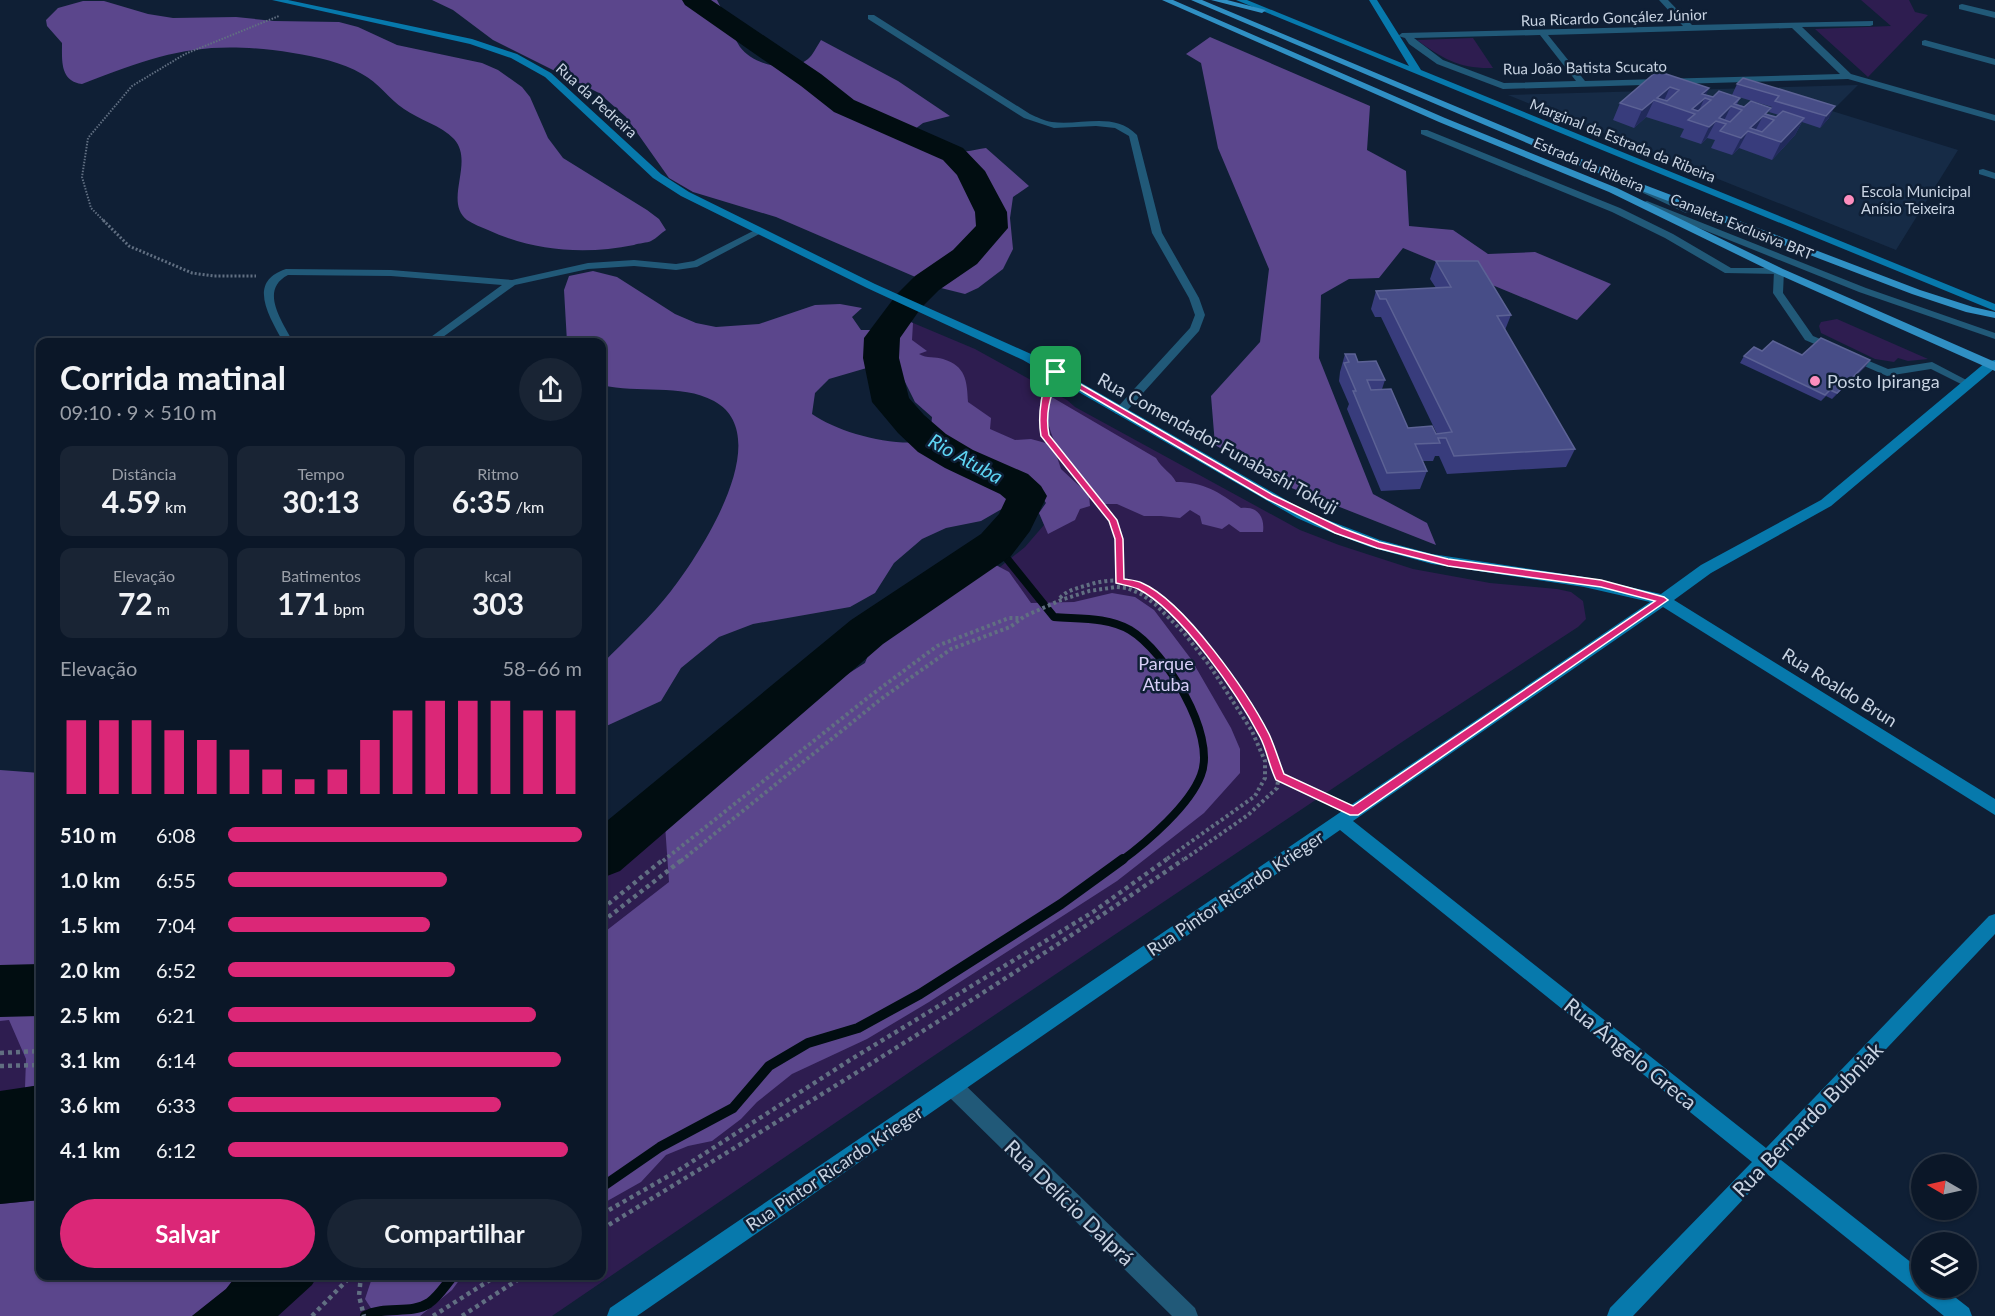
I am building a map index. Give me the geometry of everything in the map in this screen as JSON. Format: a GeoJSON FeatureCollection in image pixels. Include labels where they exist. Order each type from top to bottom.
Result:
{"type":"FeatureCollection","features":[{"type":"Feature","properties":{"kind":"main road","name":"Rua da Pedreira"},"geometry":{"type":"LineString","coordinates":[[276,0],[434,33],[472,42],[514,56],[548,75],[657,176],[685,194],[758,232],[944,317]]}},
{"type":"Feature","properties":{"kind":"main road","name":"Estrada da Ribeira"},"geometry":{"type":"LineString","coordinates":[[1166,0],[1442,120],[1613,190],[1779,271],[1993,366]]}},
{"type":"Feature","properties":{"kind":"main road","name":"Estrada da Ribeira"},"geometry":{"type":"LineString","coordinates":[[1195,0],[1625,182],[1916,292],[1970,310],[1995,315]]}},
{"type":"Feature","properties":{"kind":"main road"},"geometry":{"type":"LineString","coordinates":[[1215,0],[1263,10]]}},
{"type":"Feature","properties":{"kind":"main road","name":"Marginal da Estrada da Ribeira"},"geometry":{"type":"LineString","coordinates":[[1239,0],[1995,308]]}},
{"type":"Feature","properties":{"kind":"main road"},"geometry":{"type":"LineString","coordinates":[[1373,0],[1417,72]]}},
{"type":"Feature","properties":{"kind":"main road"},"geometry":{"type":"LineString","coordinates":[[1360,50],[1388,48],[1394,44],[1394,36]]}},
{"type":"Feature","properties":{"kind":"main road","name":"Rua Comendador Funabashi Tokuji"},"geometry":{"type":"LineString","coordinates":[[944,317],[1056,372],[1302,515],[1377,544],[1448,563],[1601,584],[1664,600]]}},
{"type":"Feature","properties":{"kind":"main road","name":"Rua Pintor Ricardo Krieger"},"geometry":{"type":"LineString","coordinates":[[618,1316],[1706,569],[1826,503],[1993,366]]}},
{"type":"Feature","properties":{"kind":"main road","name":"Rua Roaldo Brun"},"geometry":{"type":"LineString","coordinates":[[1664,600],[1995,808]]}},
{"type":"Feature","properties":{"kind":"main road","name":"Rua Ângelo Greca"},"geometry":{"type":"LineString","coordinates":[[1347,816],[1766,1161],[1911,1276]]}},
{"type":"Feature","properties":{"kind":"main road","name":"Rua Bernardo Bubniak"},"geometry":{"type":"LineString","coordinates":[[1618,1316],[1995,922]]}},
{"type":"Feature","properties":{"kind":"main road","name":"Rua Ângelo Greca"},"geometry":{"type":"LineString","coordinates":[[1938,1298],[1961,1316]]}},
{"type":"Feature","properties":{"kind":"street"},"geometry":{"type":"LineString","coordinates":[[1663,0],[1690,28]]}},
{"type":"Feature","properties":{"kind":"street"},"geometry":{"type":"LineString","coordinates":[[1962,7],[1995,15]]}},
{"type":"Feature","properties":{"kind":"street","name":"Rua Ricardo Gonçález Júnior"},"geometry":{"type":"LineString","coordinates":[[1394,36],[1870,23]]}},
{"type":"Feature","properties":{"kind":"street"},"geometry":{"type":"LineString","coordinates":[[1794,25],[1848,76],[1995,118]]}},
{"type":"Feature","properties":{"kind":"street"},"geometry":{"type":"LineString","coordinates":[[1542,32],[1582,83]]}},
{"type":"Feature","properties":{"kind":"street","name":"Rua João Batista Scucato"},"geometry":{"type":"LineString","coordinates":[[1408,36],[1412,42],[1440,62],[1503,86],[1848,76]]}},
{"type":"Feature","properties":{"kind":"street"},"geometry":{"type":"LineString","coordinates":[[1925,43],[1995,62]]}},
{"type":"Feature","properties":{"kind":"street"},"geometry":{"type":"LineString","coordinates":[[1424,132],[1539,177],[1634,219],[1690,247],[1729,271],[1779,271]]}},
{"type":"Feature","properties":{"kind":"street"},"geometry":{"type":"LineString","coordinates":[[1983,172],[1995,176]]}},
{"type":"Feature","properties":{"kind":"street","name":"Rua Delício Dalprá"},"geometry":{"type":"LineString","coordinates":[[952,1087],[1187,1316]]}},
{"type":"Feature","properties":{"kind":"lane"},"geometry":{"type":"LineString","coordinates":[[871,17],[1027,116],[1054,125],[1117,124],[1127,128],[1133,135],[1157,233],[1194,298],[1200,315],[1195,329],[1120,411]]}},
{"type":"Feature","properties":{"kind":"lane","name":"Canaleta Exclusiva BRT"},"geometry":{"type":"LineString","coordinates":[[1625,182],[1826,276]]}},
{"type":"Feature","properties":{"kind":"lane","name":"Canaleta Exclusiva BRT"},"geometry":{"type":"LineString","coordinates":[[1613,190],[1826,276],[1995,336]]}},
{"type":"Feature","properties":{"kind":"lane"},"geometry":{"type":"LineString","coordinates":[[286,338],[268,299],[270,283],[276,276],[286,272],[391,273],[512,283],[588,266],[633,263],[676,267],[697,264],[758,232]]}},
{"type":"Feature","properties":{"kind":"lane"},"geometry":{"type":"LineString","coordinates":[[1779,271],[1778,293],[1809,338],[1887,373],[1932,365],[1969,384]]}},
{"type":"Feature","properties":{"kind":"lane"},"geometry":{"type":"LineString","coordinates":[[435,338],[512,283]]}},
{"type":"Feature","properties":{"kind":"path"},"geometry":{"type":"LineString","coordinates":[[276,276],[214,276],[192,273],[129,246],[91,208],[82,177],[88,138],[132,86],[185,54],[299,6]]}},
{"type":"Feature","properties":{"kind":"path"},"geometry":{"type":"LineString","coordinates":[[1056,372],[1046,395],[1042,418],[1045,436],[1113,520],[1119,539],[1119,581]]}},
{"type":"Feature","properties":{"kind":"path"},"geometry":{"type":"LineString","coordinates":[[606,1227],[858,1072],[1098,919],[1248,815],[1276,788],[1279,777],[1265,737],[1237,692],[1189,626],[1155,595],[1138,585],[1105,580],[1065,592],[1059,599]]}},
{"type":"Feature","properties":{"kind":"path"},"geometry":{"type":"LineString","coordinates":[[606,919],[677,866],[891,692],[953,647],[1012,626],[1021,618],[1059,599],[1071,598],[1110,586],[1128,589],[1149,599],[1191,641],[1221,683],[1257,742],[1266,772],[1263,783],[1255,796],[1093,912],[850,1060],[679,1170],[606,1212]]}},
{"type":"Feature","properties":{"kind":"path"},"geometry":{"type":"LineString","coordinates":[[606,906],[870,696],[937,646],[1009,618],[1021,618]]}},
{"type":"Feature","properties":{"kind":"path"},"geometry":{"type":"LineString","coordinates":[[1279,777],[1347,816]]}},
{"type":"Feature","properties":{"kind":"path"},"geometry":{"type":"LineString","coordinates":[[0,1053],[36,1052]]}},
{"type":"Feature","properties":{"kind":"path"},"geometry":{"type":"LineString","coordinates":[[0,1066],[36,1065]]}},
{"type":"Feature","properties":{"kind":"path"},"geometry":{"type":"LineString","coordinates":[[312,1316],[349,1280]]}},
{"type":"Feature","properties":{"kind":"path"},"geometry":{"type":"LineString","coordinates":[[359,1280],[360,1305],[364,1316]]}},
{"type":"Feature","properties":{"kind":"path"},"geometry":{"type":"LineString","coordinates":[[433,1316],[490,1280]]}},
{"type":"Feature","properties":{"kind":"path"},"geometry":{"type":"LineString","coordinates":[[462,1316],[517,1280]]}},
{"type":"Feature","properties":{"kind":"shaded area","name":"Escola Municipal Anísio Teixeira"},"geometry":{"type":"Polygon","coordinates":[[[1858,85],[1832,111],[1958,150],[1896,250],[1508,95],[1858,85]]]}},
{"type":"Feature","properties":{"kind":"shaded area"},"geometry":{"type":"Polygon","coordinates":[[[36,1086],[36,1200],[0,1204],[0,1091],[36,1086]]]}},
{"type":"Feature","properties":{"kind":"shaded area"},"geometry":{"type":"Polygon","coordinates":[[[233,1280],[315,1280],[278,1316],[192,1316],[226,1289],[233,1280]]]}},
{"type":"Feature","properties":{"kind":"green space"},"geometry":{"type":"Polygon","coordinates":[[[432,0],[717,0],[740,47],[762,63],[782,67],[800,64],[808,59],[821,40],[898,81],[950,116],[923,123],[915,129],[912,144],[929,152],[948,154],[986,148],[1029,186],[1013,197],[1010,218],[1013,249],[1003,269],[978,288],[965,294],[941,288],[776,217],[693,192],[669,178],[626,117],[599,93],[493,40],[453,10],[432,0]]]}},
{"type":"Feature","properties":{"kind":"green space"},"geometry":{"type":"Polygon","coordinates":[[[1861,0],[1909,0],[1915,12],[1928,15],[1868,77],[1815,29],[1891,26],[1861,0]]]}},
{"type":"Feature","properties":{"kind":"green space"},"geometry":{"type":"Polygon","coordinates":[[[83,1],[104,1],[148,14],[173,18],[236,17],[274,21],[339,22],[358,27],[397,45],[482,63],[498,70],[522,87],[530,97],[548,138],[563,158],[647,210],[659,219],[666,230],[647,242],[615,248],[578,250],[523,243],[474,224],[460,212],[458,192],[462,159],[460,148],[454,139],[443,130],[404,109],[368,77],[346,66],[320,58],[262,49],[209,48],[161,56],[82,84],[75,82],[66,74],[62,43],[47,26],[46,20],[58,8],[83,1]]]}},
{"type":"Feature","properties":{"kind":"green space"},"geometry":{"type":"Polygon","coordinates":[[[1210,37],[1370,106],[1367,150],[1406,171],[1409,226],[1453,230],[1488,254],[1535,252],[1611,284],[1577,320],[1403,248],[1379,278],[1349,279],[1321,295],[1319,358],[1373,494],[1427,523],[1436,545],[1289,487],[1215,445],[1211,396],[1260,342],[1269,269],[1218,148],[1201,63],[1186,54],[1210,37]]]}},
{"type":"Feature","properties":{"kind":"green space"},"geometry":{"type":"Polygon","coordinates":[[[1473,38],[1493,68],[1471,67],[1452,62],[1417,40],[1473,38]]]}},
{"type":"Feature","properties":{"kind":"green space"},"geometry":{"type":"Polygon","coordinates":[[[593,271],[617,277],[675,314],[696,323],[716,327],[759,324],[815,305],[840,304],[862,308],[852,317],[861,330],[894,330],[898,322],[906,320],[913,323],[912,340],[927,351],[919,354],[951,362],[961,370],[966,381],[968,402],[991,418],[990,429],[1015,440],[1031,439],[1053,445],[1061,469],[1089,495],[1090,506],[1080,509],[1075,520],[1048,534],[1039,513],[1046,503],[1042,497],[1036,506],[1007,506],[981,521],[946,528],[922,539],[894,563],[875,593],[850,607],[753,624],[719,637],[681,668],[661,701],[606,726],[606,660],[663,601],[699,551],[727,496],[736,467],[738,440],[732,418],[714,401],[673,390],[606,386],[606,338],[567,338],[564,290],[569,276],[593,271]],[[894,360],[829,379],[815,393],[812,414],[855,434],[908,443],[938,438],[931,428],[932,417],[915,402],[894,360]]]}},
{"type":"Feature","properties":{"kind":"green space"},"geometry":{"type":"Polygon","coordinates":[[[1837,319],[1928,359],[1908,361],[1898,358],[1894,362],[1875,359],[1821,333],[1819,326],[1821,322],[1837,319]]]}},
{"type":"Feature","properties":{"kind":"green space","name":"Parque Atuba"},"geometry":{"type":"Polygon","coordinates":[[[906,320],[975,349],[1067,400],[1075,407],[1300,530],[1413,569],[1490,583],[1571,592],[1583,601],[1586,619],[1578,627],[926,1061],[606,1279],[606,871],[615,869],[799,709],[797,699],[815,682],[826,685],[865,663],[873,643],[890,638],[885,628],[904,614],[916,618],[948,592],[968,570],[992,563],[1000,567],[1025,547],[1044,525],[1039,513],[1046,503],[1037,489],[931,428],[932,417],[915,402],[907,383],[898,322],[906,320]]]}},
{"type":"Feature","properties":{"kind":"green space"},"geometry":{"type":"Polygon","coordinates":[[[1050,396],[1156,458],[1176,482],[1203,486],[1241,508],[1256,510],[1263,521],[1263,532],[1240,532],[1229,524],[1222,529],[1202,524],[1200,516],[1190,510],[1180,518],[1144,516],[1117,504],[1103,504],[1054,441],[1049,427],[1050,396]]]}},
{"type":"Feature","properties":{"kind":"green space"},"geometry":{"type":"Polygon","coordinates":[[[992,563],[1009,572],[1031,603],[1074,602],[1112,593],[1135,597],[1154,610],[1191,659],[1231,728],[1240,749],[1240,773],[1204,813],[1117,881],[929,1002],[867,1039],[792,1074],[712,1141],[688,1146],[666,1155],[641,1182],[606,1202],[606,931],[669,882],[665,825],[799,709],[797,699],[815,682],[826,685],[865,663],[873,643],[890,638],[885,628],[904,614],[916,618],[948,592],[968,570],[992,563]]]}},
{"type":"Feature","properties":{"kind":"green space"},"geometry":{"type":"Polygon","coordinates":[[[0,770],[36,773],[36,1086],[25,1088],[26,1059],[9,1020],[0,1021],[0,770]]]}},
{"type":"Feature","properties":{"kind":"green space","name":"Parque Atuba"},"geometry":{"type":"Polygon","coordinates":[[[36,1007],[36,1280],[605,1280],[552,1316],[0,1316],[0,1008],[36,1007]]]}},
{"type":"Feature","properties":{"kind":"green space"},"geometry":{"type":"Polygon","coordinates":[[[36,1200],[36,1280],[233,1280],[226,1289],[192,1316],[0,1316],[0,1204],[36,1200]]]}},
{"type":"Feature","properties":{"kind":"green space"},"geometry":{"type":"Polygon","coordinates":[[[371,1280],[459,1280],[452,1290],[420,1316],[376,1316],[365,1299],[371,1280]]]}},
{"type":"Feature","properties":{"kind":"building"},"geometry":{"type":"Polygon","coordinates":[[[1657,71],[1709,88],[1702,94],[1713,97],[1719,91],[1740,98],[1734,104],[1744,107],[1751,101],[1771,108],[1765,114],[1776,117],[1783,111],[1804,118],[1781,142],[1748,131],[1741,138],[1720,131],[1726,124],[1716,121],[1709,127],[1688,120],[1695,114],[1654,100],[1642,110],[1620,103],[1657,71]],[[1670,87],[1657,98],[1667,101],[1679,90],[1670,87]],[[1705,98],[1692,109],[1698,111],[1711,100],[1705,98]],[[1731,106],[1719,118],[1730,122],[1742,110],[1731,106]],[[1763,116],[1750,128],[1762,132],[1774,120],[1763,116]]]}},
{"type":"Feature","properties":{"kind":"building"},"geometry":{"type":"Polygon","coordinates":[[[1743,78],[1835,106],[1826,116],[1775,101],[1779,96],[1737,84],[1743,78]]]}},
{"type":"Feature","properties":{"kind":"building"},"geometry":{"type":"Polygon","coordinates":[[[1436,261],[1478,261],[1511,315],[1497,316],[1575,449],[1454,456],[1446,438],[1438,438],[1440,443],[1415,444],[1427,471],[1387,473],[1353,391],[1356,391],[1344,363],[1349,362],[1345,354],[1355,354],[1358,362],[1376,361],[1385,380],[1367,380],[1371,390],[1391,389],[1408,428],[1432,426],[1436,434],[1452,432],[1386,299],[1380,299],[1376,291],[1451,287],[1436,261]]]}},
{"type":"Feature","properties":{"kind":"building","name":"Posto Ipiranga"},"geometry":{"type":"Polygon","coordinates":[[[1821,338],[1870,360],[1837,393],[1830,390],[1825,395],[1744,356],[1754,347],[1762,351],[1773,341],[1802,355],[1821,338]]]}},
{"type":"Feature","properties":{"kind":"waterway","name":"Rio Atuba"},"geometry":{"type":"LineString","coordinates":[[606,852],[867,632],[996,545],[1016,521],[1027,496],[1014,484],[959,459],[932,443],[911,424],[891,402],[881,358],[882,338],[909,301],[927,283],[965,257],[992,228],[991,212],[970,171],[953,154],[844,106],[811,80],[694,0]]}},
{"type":"Feature","properties":{"kind":"waterway"},"geometry":{"type":"LineString","coordinates":[[996,545],[1054,617],[1093,619],[1112,623],[1130,630],[1144,641],[1172,674],[1195,717],[1202,738],[1204,758],[1201,775],[1195,787],[1167,822],[1121,861]]}},
{"type":"Feature","properties":{"kind":"waterway"},"geometry":{"type":"LineString","coordinates":[[606,1184],[660,1147],[733,1108],[769,1066],[808,1043],[858,1028],[920,994],[1061,904],[1123,859]]}},
{"type":"Feature","properties":{"kind":"waterway","name":"Rio Atuba"},"geometry":{"type":"LineString","coordinates":[[0,991],[36,990]]}},
{"type":"Feature","properties":{"kind":"waterway"},"geometry":{"type":"LineString","coordinates":[[365,1316],[381,1311],[422,1307],[436,1297],[450,1280]]}},
{"type":"Feature","properties":{"kind":"place","name":"Escola Municipal Anísio Teixeira"},"geometry":{"type":"Point","coordinates":[1849,200]}},
{"type":"Feature","properties":{"kind":"place","name":"Posto Ipiranga"},"geometry":{"type":"Point","coordinates":[1815,381]}},
{"type":"Feature","properties":{"kind":"route"},"geometry":{"type":"LineString","coordinates":[[1056,372],[1149,429],[1302,515],[1339,531],[1448,563],[1601,584],[1664,600],[1354,812],[1279,777],[1278,767],[1265,737],[1208,649],[1189,626],[1155,595],[1138,585],[1119,581],[1119,539],[1113,520],[1045,436],[1042,418],[1046,395],[1056,372]]}}]}
